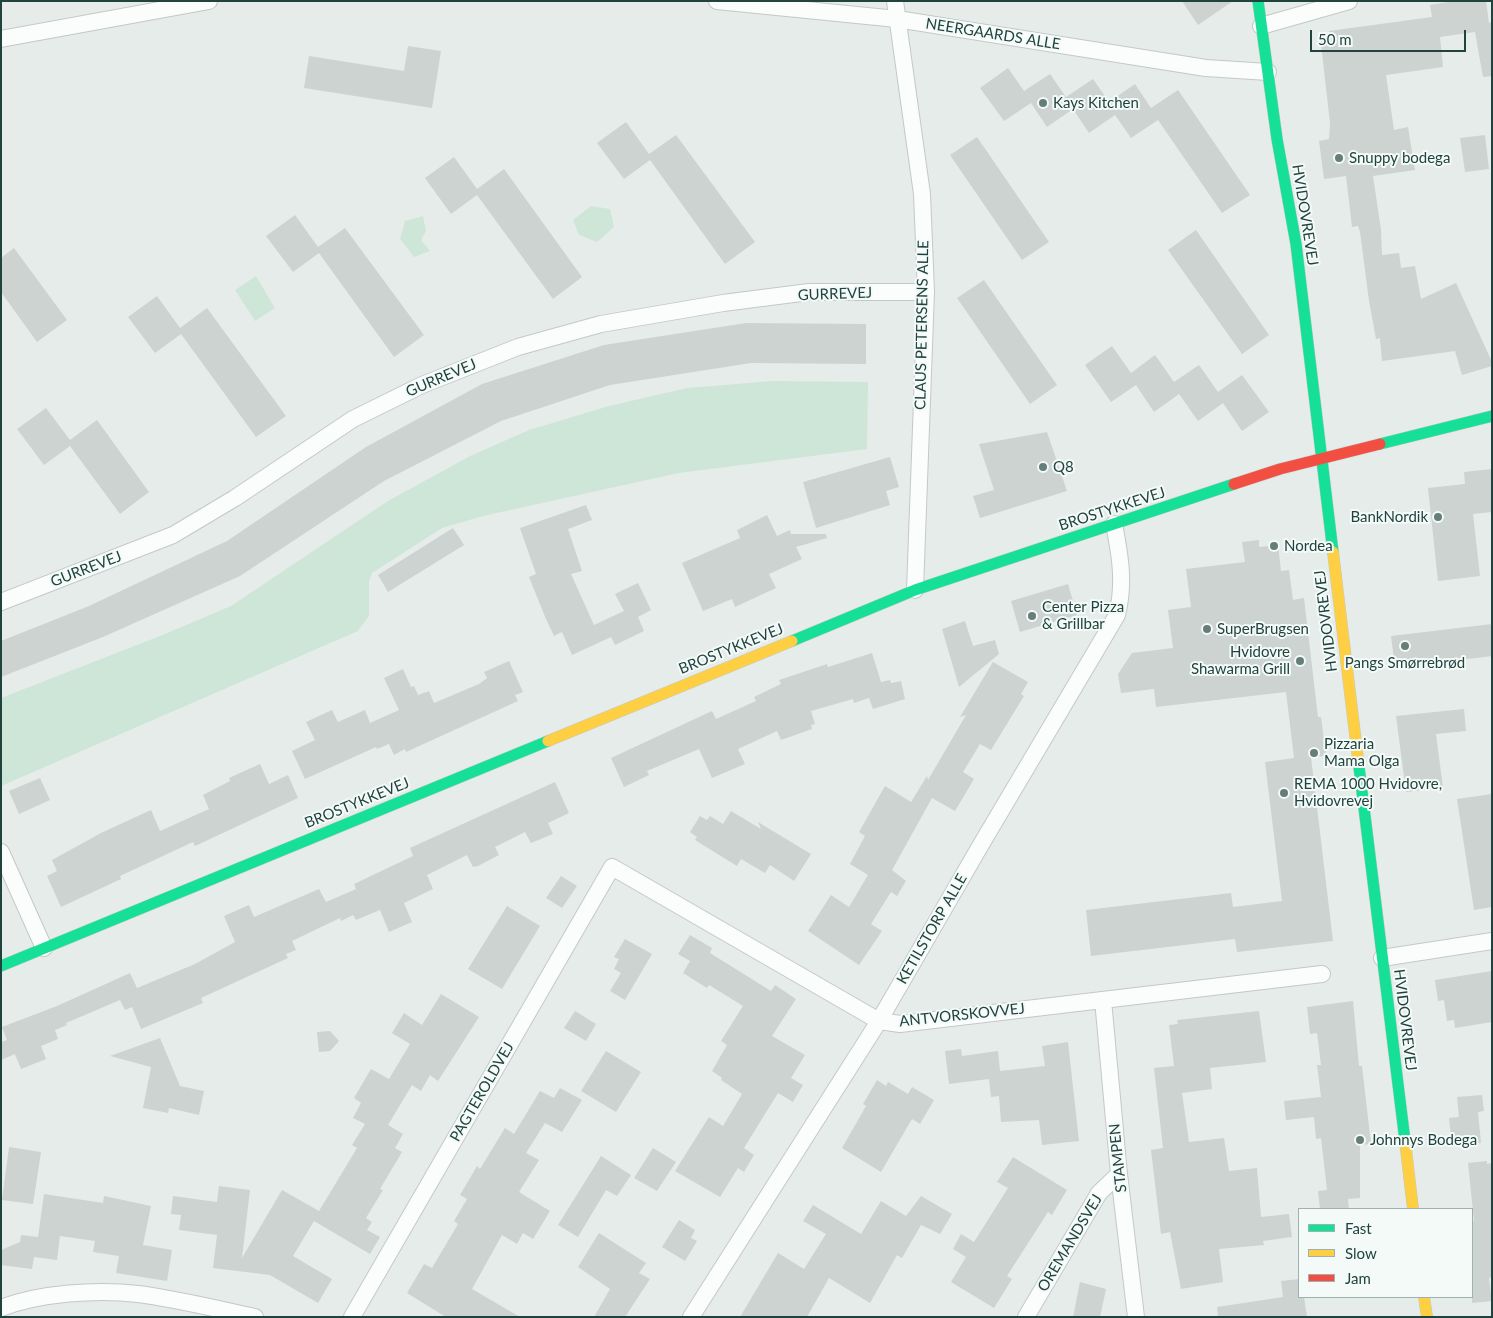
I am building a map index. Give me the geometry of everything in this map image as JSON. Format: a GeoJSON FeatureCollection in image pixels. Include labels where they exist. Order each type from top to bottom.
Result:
{"type":"FeatureCollection","features":[{"type":"Feature","properties":{"kind":"street"},"geometry":{"type":"LineString","coordinates":[[1,39],[209,1]]}},
{"type":"Feature","properties":{"kind":"street","name":"NEERGAARDS ALLE"},"geometry":{"type":"LineString","coordinates":[[717,1],[897,19],[1206,68],[1268,72]]}},
{"type":"Feature","properties":{"kind":"street","name":"CLAUS PETERSENS ALLE"},"geometry":{"type":"LineString","coordinates":[[895,1],[922,194],[926,292],[914,590]]}},
{"type":"Feature","properties":{"kind":"street","name":"HVIDOVREVEJ"},"geometry":{"type":"LineString","coordinates":[[1258,1],[1296,244],[1413,1208]]}},
{"type":"Feature","properties":{"kind":"street"},"geometry":{"type":"LineString","coordinates":[[1262,26],[1349,1]]}},
{"type":"Feature","properties":{"kind":"street","name":"GURREVEJ"},"geometry":{"type":"LineString","coordinates":[[1,602],[173,535],[235,498],[353,419],[422,385],[518,347],[601,324],[723,303],[808,292],[926,292]]}},
{"type":"Feature","properties":{"kind":"street","name":"BROSTYKKEVEJ"},"geometry":{"type":"LineString","coordinates":[[1,966],[914,590],[1280,469],[1492,416]]}},
{"type":"Feature","properties":{"kind":"street","name":"KETILSTORP ALLE"},"geometry":{"type":"LineString","coordinates":[[691,1317],[879,1021],[978,848],[1118,615],[1122,596],[1122,572],[1114,524]]}},
{"type":"Feature","properties":{"kind":"street"},"geometry":{"type":"LineString","coordinates":[[1,852],[44,948]]}},
{"type":"Feature","properties":{"kind":"street","name":"ANTVORSKOVVEJ"},"geometry":{"type":"LineString","coordinates":[[612,867],[879,1021],[900,1024],[1322,974]]}},
{"type":"Feature","properties":{"kind":"street","name":"PAGTEROLDVEJ"},"geometry":{"type":"LineString","coordinates":[[352,1317],[612,867]]}},
{"type":"Feature","properties":{"kind":"street"},"geometry":{"type":"LineString","coordinates":[[1382,958],[1492,942]]}},
{"type":"Feature","properties":{"kind":"street","name":"STAMPEN"},"geometry":{"type":"LineString","coordinates":[[1103,1000],[1119,1174],[1136,1317]]}},
{"type":"Feature","properties":{"kind":"street","name":"OREMANDSVEJ"},"geometry":{"type":"LineString","coordinates":[[1026,1317],[1099,1193],[1119,1174]]}},
{"type":"Feature","properties":{"kind":"street"},"geometry":{"type":"LineString","coordinates":[[1,1308],[12,1304],[74,1293],[137,1294],[255,1317]]}},
{"type":"Feature","properties":{"kind":"street"},"geometry":{"type":"LineString","coordinates":[[1424,1298],[1427,1317]]}},
{"type":"Feature","properties":{"kind":"green space"},"geometry":{"type":"Polygon","coordinates":[[[591,206],[610,209],[614,227],[597,242],[579,235],[573,220],[591,206]]]}},
{"type":"Feature","properties":{"kind":"green space"},"geometry":{"type":"Polygon","coordinates":[[[423,216],[426,231],[421,240],[430,251],[414,257],[400,239],[405,221],[423,216]]]}},
{"type":"Feature","properties":{"kind":"green space"},"geometry":{"type":"Polygon","coordinates":[[[256,276],[275,308],[255,321],[235,290],[256,276]]]}},
{"type":"Feature","properties":{"kind":"green space"},"geometry":{"type":"Polygon","coordinates":[[[773,381],[868,382],[867,449],[679,473],[483,516],[442,528],[372,573],[369,581],[369,616],[358,631],[1,786],[1,698],[231,606],[388,501],[470,456],[529,430],[609,406],[687,388],[773,381]]]}},
{"type":"Feature","properties":{"kind":"building"},"geometry":{"type":"Polygon","coordinates":[[[1182,1],[1233,1],[1198,25],[1182,1]]]}},
{"type":"Feature","properties":{"kind":"building"},"geometry":{"type":"Polygon","coordinates":[[[1455,1],[1486,1],[1489,23],[1492,22],[1492,76],[1483,77],[1475,32],[1440,37],[1443,67],[1386,75],[1394,130],[1408,127],[1415,170],[1373,176],[1381,230],[1382,255],[1399,253],[1401,268],[1415,266],[1421,299],[1456,283],[1492,362],[1492,366],[1462,375],[1455,351],[1382,361],[1380,338],[1376,339],[1369,301],[1360,232],[1358,226],[1352,227],[1346,176],[1324,179],[1319,141],[1329,139],[1330,123],[1320,35],[1329,33],[1329,31],[1432,17],[1430,5],[1455,1]]]}},
{"type":"Feature","properties":{"kind":"building"},"geometry":{"type":"Polygon","coordinates":[[[408,46],[441,51],[432,108],[304,88],[309,56],[404,71],[408,46]]]}},
{"type":"Feature","properties":{"kind":"building"},"geometry":{"type":"Polygon","coordinates":[[[1008,68],[1024,91],[1050,74],[1066,97],[1093,79],[1109,102],[1135,84],[1151,108],[1178,90],[1250,195],[1222,213],[1158,120],[1131,138],[1115,115],[1089,133],[1073,109],[1047,127],[1031,103],[1004,121],[980,88],[1008,68]]]}},
{"type":"Feature","properties":{"kind":"building"},"geometry":{"type":"Polygon","coordinates":[[[626,122],[649,154],[676,135],[755,242],[725,264],[650,160],[624,179],[597,143],[626,122]]]}},
{"type":"Feature","properties":{"kind":"building"},"geometry":{"type":"Polygon","coordinates":[[[1485,135],[1489,169],[1465,172],[1460,138],[1485,135]]]}},
{"type":"Feature","properties":{"kind":"building"},"geometry":{"type":"Polygon","coordinates":[[[977,137],[1049,242],[1022,260],[950,155],[977,137]]]}},
{"type":"Feature","properties":{"kind":"building"},"geometry":{"type":"Polygon","coordinates":[[[454,157],[477,189],[504,169],[582,277],[553,299],[477,195],[451,214],[425,178],[454,157]]]}},
{"type":"Feature","properties":{"kind":"building"},"geometry":{"type":"Polygon","coordinates":[[[295,215],[318,247],[345,228],[424,335],[394,357],[319,253],[293,272],[266,236],[295,215]]]}},
{"type":"Feature","properties":{"kind":"building"},"geometry":{"type":"Polygon","coordinates":[[[1196,230],[1269,335],[1242,354],[1168,250],[1196,230]]]}},
{"type":"Feature","properties":{"kind":"building"},"geometry":{"type":"Polygon","coordinates":[[[14,248],[67,320],[37,342],[1,292],[1,258],[14,248]]]}},
{"type":"Feature","properties":{"kind":"building"},"geometry":{"type":"Polygon","coordinates":[[[984,280],[1057,385],[1030,404],[957,298],[984,280]]]}},
{"type":"Feature","properties":{"kind":"building"},"geometry":{"type":"Polygon","coordinates":[[[157,296],[180,328],[207,308],[286,416],[256,437],[181,334],[155,353],[128,317],[157,296]]]}},
{"type":"Feature","properties":{"kind":"building"},"geometry":{"type":"Polygon","coordinates":[[[746,323],[866,324],[866,364],[751,363],[610,385],[501,421],[384,481],[240,576],[103,637],[1,677],[1,641],[89,606],[227,541],[366,447],[482,384],[604,345],[746,323]]]}},
{"type":"Feature","properties":{"kind":"building"},"geometry":{"type":"Polygon","coordinates":[[[1112,346],[1131,373],[1155,355],[1174,382],[1199,365],[1218,392],[1242,375],[1269,412],[1242,431],[1223,403],[1198,421],[1179,394],[1154,412],[1136,385],[1111,402],[1085,365],[1112,346]]]}},
{"type":"Feature","properties":{"kind":"building"},"geometry":{"type":"Polygon","coordinates":[[[46,408],[70,440],[97,420],[149,492],[120,514],[70,446],[44,465],[17,429],[46,408]]]}},
{"type":"Feature","properties":{"kind":"building"},"geometry":{"type":"Polygon","coordinates":[[[1047,432],[1067,491],[980,518],[973,496],[994,490],[979,444],[1047,432]]]}},
{"type":"Feature","properties":{"kind":"building"},"geometry":{"type":"Polygon","coordinates":[[[890,457],[899,487],[886,491],[890,505],[816,528],[803,482],[890,457]]]}},
{"type":"Feature","properties":{"kind":"building"},"geometry":{"type":"Polygon","coordinates":[[[1492,469],[1492,512],[1473,514],[1480,576],[1438,581],[1428,488],[1465,484],[1464,472],[1492,469]]]}},
{"type":"Feature","properties":{"kind":"building"},"geometry":{"type":"Polygon","coordinates":[[[586,505],[592,520],[568,529],[582,571],[571,574],[594,625],[624,611],[615,594],[638,583],[651,610],[638,617],[644,631],[615,645],[611,637],[572,655],[562,632],[554,636],[546,619],[529,577],[536,574],[520,528],[586,505]]]}},
{"type":"Feature","properties":{"kind":"building"},"geometry":{"type":"Polygon","coordinates":[[[767,515],[777,536],[790,530],[791,534],[826,534],[827,538],[796,547],[802,559],[769,574],[776,588],[735,607],[732,599],[703,611],[682,563],[740,538],[737,530],[767,515]]]}},
{"type":"Feature","properties":{"kind":"building"},"geometry":{"type":"Polygon","coordinates":[[[453,528],[464,545],[388,592],[378,575],[453,528]]]}},
{"type":"Feature","properties":{"kind":"building"},"geometry":{"type":"Polygon","coordinates":[[[1259,540],[1259,547],[1278,545],[1281,571],[1289,570],[1293,600],[1304,598],[1318,717],[1321,717],[1326,756],[1311,757],[1333,941],[1237,952],[1235,939],[1091,956],[1086,910],[1231,893],[1233,907],[1282,901],[1265,762],[1294,758],[1286,692],[1156,707],[1154,689],[1121,693],[1118,674],[1132,653],[1173,648],[1168,610],[1191,607],[1186,569],[1245,562],[1242,542],[1259,540]]]}},
{"type":"Feature","properties":{"kind":"building"},"geometry":{"type":"Polygon","coordinates":[[[1068,584],[1077,615],[1020,632],[1011,601],[1068,584]]]}},
{"type":"Feature","properties":{"kind":"building"},"geometry":{"type":"Polygon","coordinates":[[[965,621],[973,646],[995,640],[999,654],[959,687],[942,629],[965,621]]]}},
{"type":"Feature","properties":{"kind":"building"},"geometry":{"type":"Polygon","coordinates":[[[1492,624],[1492,656],[1395,668],[1391,636],[1492,624]]]}},
{"type":"Feature","properties":{"kind":"building"},"geometry":{"type":"Polygon","coordinates":[[[872,653],[881,682],[890,680],[891,683],[901,681],[905,699],[873,709],[869,698],[854,703],[853,699],[811,711],[815,724],[811,725],[812,729],[781,740],[777,731],[738,749],[745,764],[712,778],[699,749],[647,771],[649,775],[624,787],[611,758],[712,711],[716,719],[756,701],[754,697],[781,684],[779,680],[827,664],[828,667],[872,653]]]}},
{"type":"Feature","properties":{"kind":"building"},"geometry":{"type":"Polygon","coordinates":[[[509,661],[523,692],[515,695],[518,701],[406,752],[405,749],[394,755],[389,744],[377,749],[376,747],[305,779],[292,751],[315,740],[306,722],[332,710],[338,722],[365,710],[370,723],[399,710],[384,678],[403,669],[411,687],[414,686],[418,695],[429,691],[434,703],[479,684],[487,678],[484,672],[509,661]]]}},
{"type":"Feature","properties":{"kind":"building"},"geometry":{"type":"Polygon","coordinates":[[[993,662],[1028,682],[1021,694],[1024,696],[991,750],[980,744],[963,772],[974,779],[955,811],[932,798],[892,870],[906,881],[897,896],[891,892],[871,924],[882,931],[859,965],[808,931],[831,895],[849,907],[868,875],[850,864],[865,836],[859,832],[885,786],[911,802],[927,776],[928,780],[966,715],[960,717],[993,662]]]}},
{"type":"Feature","properties":{"kind":"building"},"geometry":{"type":"Polygon","coordinates":[[[1464,709],[1466,731],[1436,734],[1443,788],[1406,792],[1396,716],[1464,709]]]}},
{"type":"Feature","properties":{"kind":"building"},"geometry":{"type":"Polygon","coordinates":[[[260,764],[269,784],[288,775],[298,798],[195,846],[193,842],[120,876],[121,879],[61,907],[47,876],[57,871],[52,860],[101,833],[151,810],[160,831],[209,809],[203,795],[230,781],[229,778],[260,764]]]}},
{"type":"Feature","properties":{"kind":"building"},"geometry":{"type":"Polygon","coordinates":[[[40,778],[50,800],[19,814],[9,791],[40,778]]]}},
{"type":"Feature","properties":{"kind":"building"},"geometry":{"type":"Polygon","coordinates":[[[555,782],[569,813],[548,823],[553,834],[531,843],[525,832],[495,847],[499,855],[478,866],[473,867],[467,855],[427,875],[433,889],[404,903],[412,922],[389,932],[380,910],[356,920],[353,915],[341,921],[340,918],[292,941],[296,950],[286,954],[288,958],[201,998],[203,1003],[141,1029],[132,1007],[125,1010],[120,1000],[66,1023],[67,1025],[55,1030],[58,1039],[41,1046],[46,1059],[21,1069],[15,1054],[1,1060],[1,1042],[7,1040],[2,1027],[57,1006],[130,973],[137,988],[195,964],[235,942],[224,916],[249,905],[254,917],[319,889],[326,902],[356,889],[354,884],[413,856],[410,848],[555,782]]]}},
{"type":"Feature","properties":{"kind":"building"},"geometry":{"type":"Polygon","coordinates":[[[1492,794],[1492,907],[1474,910],[1457,799],[1492,794]]]}},
{"type":"Feature","properties":{"kind":"building"},"geometry":{"type":"Polygon","coordinates":[[[731,811],[761,829],[758,822],[811,854],[794,881],[770,865],[765,873],[741,859],[737,866],[695,840],[697,837],[690,832],[700,816],[707,820],[710,816],[723,824],[731,811]]]}},
{"type":"Feature","properties":{"kind":"building"},"geometry":{"type":"Polygon","coordinates":[[[561,876],[577,886],[562,908],[546,898],[561,876]]]}},
{"type":"Feature","properties":{"kind":"building"},"geometry":{"type":"Polygon","coordinates":[[[507,906],[540,926],[502,989],[468,969],[507,906]]]}},
{"type":"Feature","properties":{"kind":"building"},"geometry":{"type":"Polygon","coordinates":[[[690,935],[712,948],[710,953],[771,991],[775,985],[796,999],[772,1036],[805,1055],[791,1078],[803,1085],[793,1102],[778,1093],[744,1148],[754,1155],[744,1172],[738,1168],[720,1197],[675,1171],[709,1117],[723,1126],[742,1094],[721,1080],[722,1078],[712,1071],[727,1045],[721,1041],[743,1006],[709,985],[707,988],[683,973],[690,961],[678,954],[690,935]]]}},
{"type":"Feature","properties":{"kind":"building"},"geometry":{"type":"Polygon","coordinates":[[[625,939],[652,954],[625,1000],[610,991],[621,973],[614,969],[619,959],[614,957],[625,939]]]}},
{"type":"Feature","properties":{"kind":"building"},"geometry":{"type":"Polygon","coordinates":[[[1492,971],[1492,1022],[1455,1028],[1454,1020],[1447,1021],[1444,1000],[1438,1001],[1435,980],[1492,971]]]}},
{"type":"Feature","properties":{"kind":"building"},"geometry":{"type":"Polygon","coordinates":[[[441,994],[479,1017],[438,1081],[430,1075],[421,1091],[412,1085],[388,1125],[403,1134],[395,1148],[402,1152],[380,1189],[383,1190],[366,1218],[372,1222],[367,1230],[380,1237],[370,1254],[314,1221],[293,1256],[332,1279],[318,1303],[270,1275],[213,1268],[217,1235],[179,1230],[181,1215],[171,1214],[173,1196],[217,1202],[219,1186],[250,1190],[242,1258],[282,1190],[319,1211],[357,1148],[352,1145],[365,1124],[353,1118],[361,1103],[354,1098],[371,1069],[389,1079],[410,1044],[392,1033],[404,1013],[422,1025],[441,994]]]}},
{"type":"Feature","properties":{"kind":"building"},"geometry":{"type":"Polygon","coordinates":[[[1353,1001],[1359,1066],[1362,1066],[1371,1144],[1360,1145],[1360,1198],[1348,1199],[1349,1208],[1320,1208],[1318,1191],[1327,1190],[1321,1138],[1316,1139],[1314,1117],[1286,1120],[1284,1101],[1321,1097],[1317,1065],[1321,1065],[1317,1033],[1310,1034],[1307,1007],[1353,1001]]]}},
{"type":"Feature","properties":{"kind":"building"},"geometry":{"type":"Polygon","coordinates":[[[575,1011],[596,1024],[586,1041],[564,1028],[575,1011]]]}},
{"type":"Feature","properties":{"kind":"building"},"geometry":{"type":"Polygon","coordinates":[[[1259,1011],[1266,1062],[1210,1068],[1212,1089],[1182,1093],[1189,1142],[1224,1138],[1229,1171],[1257,1168],[1261,1217],[1289,1214],[1292,1237],[1263,1241],[1264,1245],[1219,1249],[1223,1282],[1181,1289],[1170,1232],[1161,1234],[1151,1150],[1163,1148],[1154,1068],[1174,1066],[1169,1025],[1178,1024],[1177,1020],[1259,1011]]]}},
{"type":"Feature","properties":{"kind":"building"},"geometry":{"type":"Polygon","coordinates":[[[330,1031],[339,1041],[330,1051],[319,1052],[317,1032],[330,1031]]]}},
{"type":"Feature","properties":{"kind":"building"},"geometry":{"type":"Polygon","coordinates":[[[160,1038],[180,1086],[204,1091],[199,1115],[169,1108],[168,1113],[143,1108],[151,1067],[110,1056],[160,1038]]]}},
{"type":"Feature","properties":{"kind":"building"},"geometry":{"type":"Polygon","coordinates":[[[1068,1042],[1079,1141],[1042,1145],[1039,1120],[1001,1122],[999,1096],[991,1097],[989,1079],[949,1084],[945,1051],[961,1049],[962,1056],[998,1051],[1000,1071],[1045,1066],[1042,1046],[1068,1042]]]}},
{"type":"Feature","properties":{"kind":"building"},"geometry":{"type":"Polygon","coordinates":[[[606,1051],[641,1072],[616,1112],[581,1091],[606,1051]]]}},
{"type":"Feature","properties":{"kind":"building"},"geometry":{"type":"Polygon","coordinates":[[[877,1080],[886,1086],[888,1082],[908,1094],[912,1087],[934,1100],[920,1124],[912,1119],[881,1172],[842,1148],[866,1106],[863,1104],[877,1080]]]}},
{"type":"Feature","properties":{"kind":"building"},"geometry":{"type":"Polygon","coordinates":[[[560,1088],[582,1100],[562,1132],[545,1123],[526,1153],[539,1160],[519,1192],[550,1211],[533,1239],[523,1233],[517,1244],[502,1235],[472,1289],[520,1317],[446,1317],[407,1293],[424,1264],[432,1268],[458,1224],[454,1221],[467,1199],[460,1195],[477,1166],[480,1169],[505,1128],[514,1134],[540,1091],[554,1098],[560,1088]]]}},
{"type":"Feature","properties":{"kind":"building"},"geometry":{"type":"Polygon","coordinates":[[[1482,1095],[1484,1111],[1478,1112],[1481,1143],[1452,1146],[1449,1118],[1459,1117],[1457,1097],[1482,1095]]]}},
{"type":"Feature","properties":{"kind":"building"},"geometry":{"type":"Polygon","coordinates":[[[9,1147],[41,1152],[33,1204],[2,1200],[9,1147]]]}},
{"type":"Feature","properties":{"kind":"building"},"geometry":{"type":"Polygon","coordinates":[[[653,1148],[676,1162],[657,1191],[634,1178],[653,1148]]]}},
{"type":"Feature","properties":{"kind":"building"},"geometry":{"type":"Polygon","coordinates":[[[601,1156],[631,1175],[617,1196],[606,1190],[578,1237],[558,1225],[601,1156]]]}},
{"type":"Feature","properties":{"kind":"building"},"geometry":{"type":"Polygon","coordinates":[[[1013,1157],[1067,1190],[1052,1215],[1048,1212],[1007,1276],[1012,1279],[994,1308],[951,1282],[966,1257],[953,1249],[961,1234],[974,1242],[1008,1188],[997,1182],[1013,1157]]]}},
{"type":"Feature","properties":{"kind":"building"},"geometry":{"type":"Polygon","coordinates":[[[1487,1161],[1487,1164],[1492,1163],[1492,1277],[1489,1278],[1492,1301],[1472,1303],[1474,1221],[1468,1163],[1487,1161]]]}},
{"type":"Feature","properties":{"kind":"building"},"geometry":{"type":"Polygon","coordinates":[[[44,1194],[103,1203],[104,1196],[151,1206],[143,1245],[172,1250],[167,1281],[116,1273],[119,1256],[93,1252],[95,1241],[60,1236],[57,1260],[34,1257],[32,1269],[1,1265],[1,1250],[20,1242],[21,1235],[38,1237],[44,1194]]]}},
{"type":"Feature","properties":{"kind":"building"},"geometry":{"type":"Polygon","coordinates":[[[921,1196],[952,1214],[940,1234],[921,1225],[902,1258],[897,1255],[870,1303],[829,1278],[807,1317],[740,1317],[778,1253],[804,1269],[826,1234],[803,1221],[813,1205],[861,1234],[881,1201],[906,1216],[921,1196]]]}},
{"type":"Feature","properties":{"kind":"building"},"geometry":{"type":"Polygon","coordinates":[[[679,1220],[695,1230],[691,1238],[697,1241],[685,1261],[662,1247],[679,1220]]]}},
{"type":"Feature","properties":{"kind":"building"},"geometry":{"type":"Polygon","coordinates":[[[599,1233],[646,1263],[639,1273],[650,1279],[625,1317],[594,1317],[610,1289],[578,1267],[599,1233]]]}},
{"type":"Feature","properties":{"kind":"building"},"geometry":{"type":"Polygon","coordinates":[[[1298,1279],[1298,1298],[1304,1298],[1307,1317],[1218,1317],[1217,1307],[1283,1297],[1281,1281],[1298,1279]]]}},
{"type":"Feature","properties":{"kind":"building"},"geometry":{"type":"Polygon","coordinates":[[[1080,1282],[1106,1289],[1100,1317],[1073,1317],[1080,1282]]]}},
{"type":"Feature","properties":{"kind":"traffic: fast"},"geometry":{"type":"LineString","coordinates":[[1258,1],[1277,139],[1296,244],[1333,552]]}},
{"type":"Feature","properties":{"kind":"traffic: fast"},"geometry":{"type":"LineString","coordinates":[[1380,444],[1492,416]]}},
{"type":"Feature","properties":{"kind":"traffic: fast"},"geometry":{"type":"LineString","coordinates":[[792,641],[915,590],[1234,484]]}},
{"type":"Feature","properties":{"kind":"traffic: fast"},"geometry":{"type":"LineString","coordinates":[[1,966],[548,741]]}},
{"type":"Feature","properties":{"kind":"traffic: fast"},"geometry":{"type":"LineString","coordinates":[[1358,759],[1405,1141]]}},
{"type":"Feature","properties":{"kind":"traffic: slow"},"geometry":{"type":"LineString","coordinates":[[1333,552],[1358,759]]}},
{"type":"Feature","properties":{"kind":"traffic: slow"},"geometry":{"type":"LineString","coordinates":[[548,741],[792,641]]}},
{"type":"Feature","properties":{"kind":"traffic: slow"},"geometry":{"type":"LineString","coordinates":[[1405,1141],[1413,1208]]}},
{"type":"Feature","properties":{"kind":"traffic: slow"},"geometry":{"type":"LineString","coordinates":[[1424,1298],[1427,1317]]}},
{"type":"Feature","properties":{"kind":"traffic: jam"},"geometry":{"type":"LineString","coordinates":[[1234,484],[1280,469],[1380,444]]}},
{"type":"Feature","properties":{"kind":"place","name":"Kays Kitchen"},"geometry":{"type":"Point","coordinates":[1043,103]}},
{"type":"Feature","properties":{"kind":"place","name":"Snuppy bodega"},"geometry":{"type":"Point","coordinates":[1339,158]}},
{"type":"Feature","properties":{"kind":"place","name":"Q8"},"geometry":{"type":"Point","coordinates":[1043,467]}},
{"type":"Feature","properties":{"kind":"place","name":"BankNordik"},"geometry":{"type":"Point","coordinates":[1438,517]}},
{"type":"Feature","properties":{"kind":"place","name":"Nordea"},"geometry":{"type":"Point","coordinates":[1274,546]}},
{"type":"Feature","properties":{"kind":"place","name":"Center Pizza & Grillbar"},"geometry":{"type":"Point","coordinates":[1032,616]}},
{"type":"Feature","properties":{"kind":"place","name":"SuperBrugsen"},"geometry":{"type":"Point","coordinates":[1207,629]}},
{"type":"Feature","properties":{"kind":"place","name":"Pangs Smørrebrød"},"geometry":{"type":"Point","coordinates":[1405,646]}},
{"type":"Feature","properties":{"kind":"place","name":"Hvidovre Shawarma Grill"},"geometry":{"type":"Point","coordinates":[1300,661]}},
{"type":"Feature","properties":{"kind":"place","name":"Pizzaria Mama Olga"},"geometry":{"type":"Point","coordinates":[1314,753]}},
{"type":"Feature","properties":{"kind":"place","name":"REMA 1000 Hvidovre, Hvidovrevej"},"geometry":{"type":"Point","coordinates":[1284,793]}},
{"type":"Feature","properties":{"kind":"place","name":"Johnnys Bodega"},"geometry":{"type":"Point","coordinates":[1360,1140]}}]}
